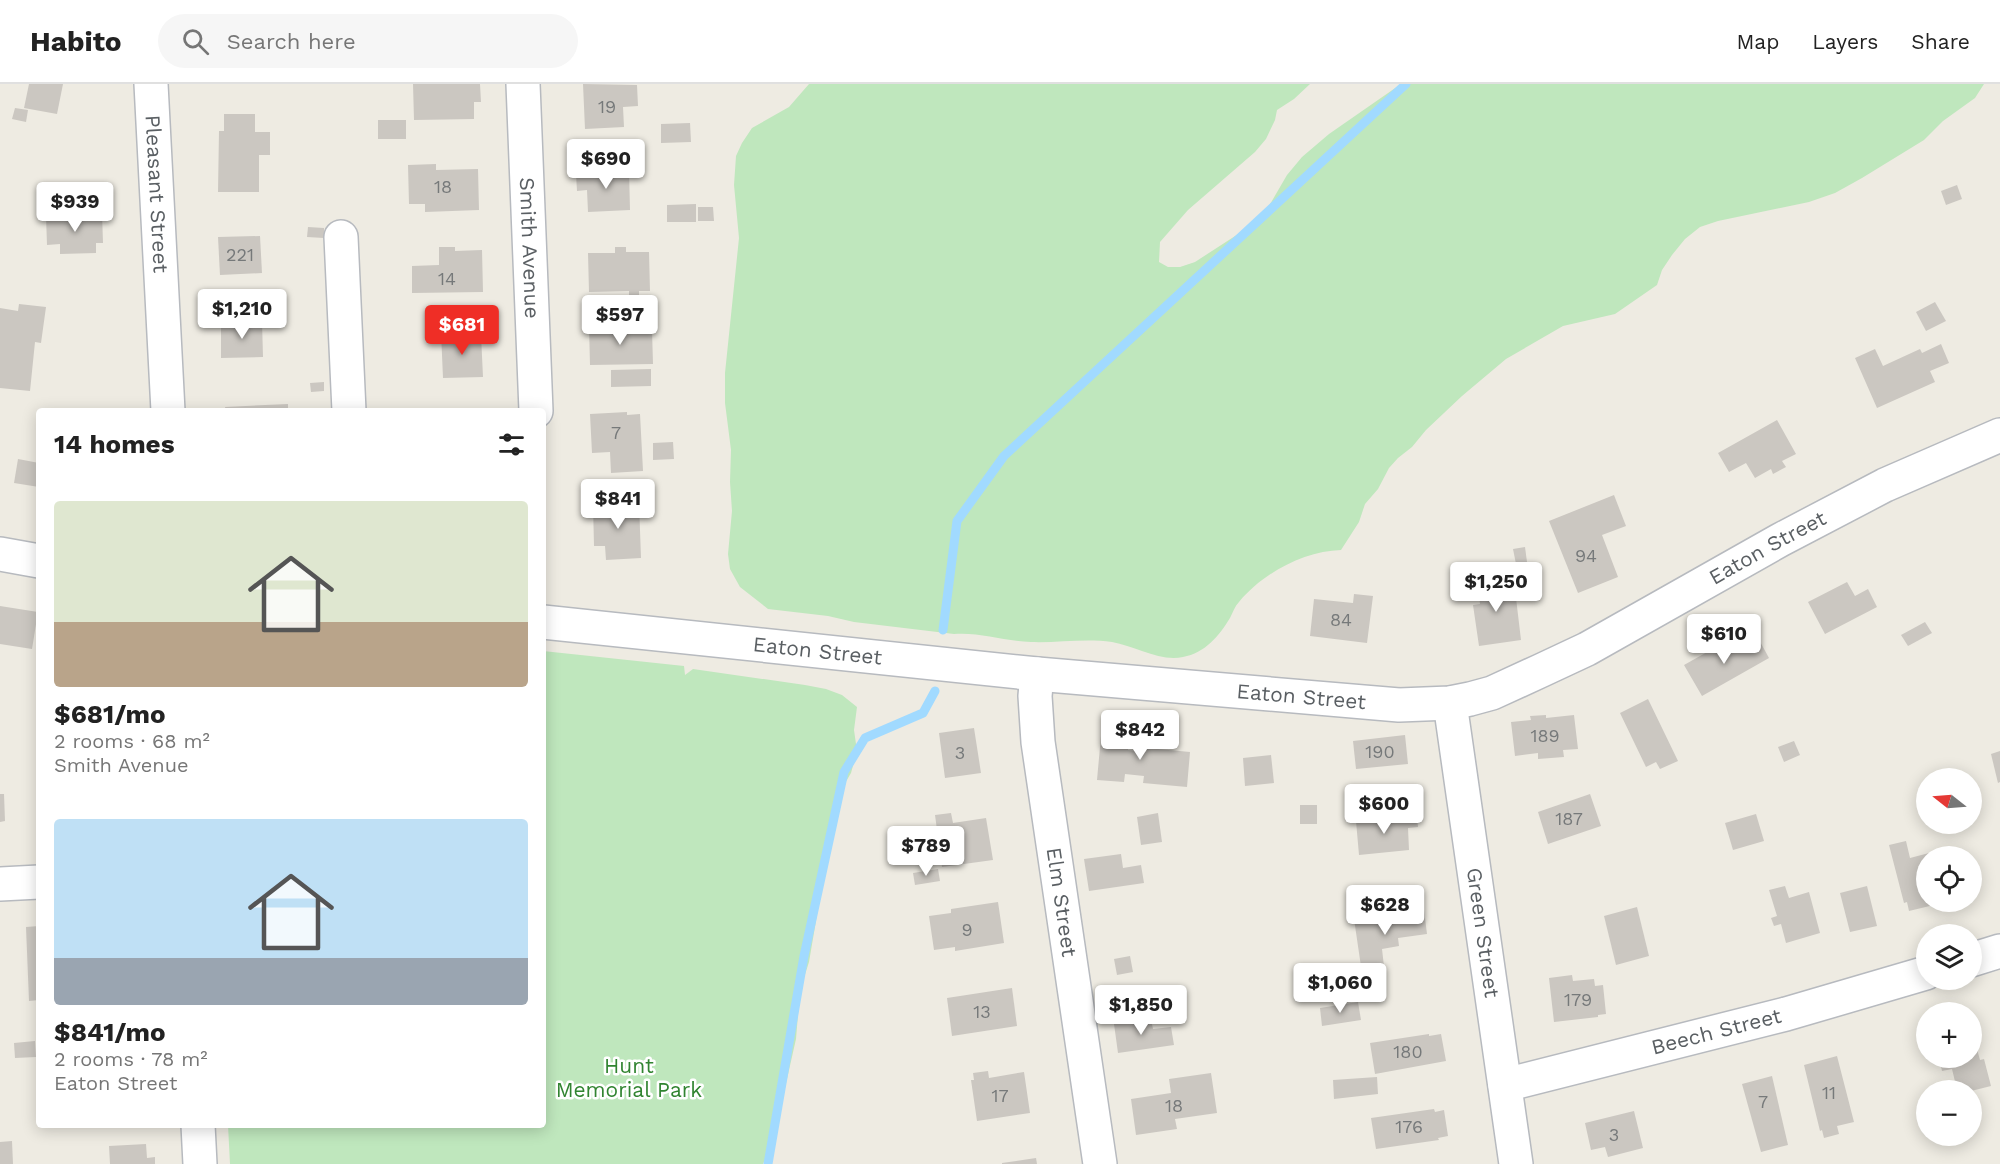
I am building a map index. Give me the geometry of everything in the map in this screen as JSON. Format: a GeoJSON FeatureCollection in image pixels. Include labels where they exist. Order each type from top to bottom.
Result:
{"type":"FeatureCollection","features":[{"type":"Feature","properties":{"kind":"street","name":"Pleasant Street"},"geometry":{"type":"LineString","coordinates":[[151,84],[168,408]]}},
{"type":"Feature","properties":{"kind":"street","name":"Smith Avenue"},"geometry":{"type":"LineString","coordinates":[[523,84],[536,408]]}},
{"type":"Feature","properties":{"kind":"street"},"geometry":{"type":"LineString","coordinates":[[341,237],[349,408]]}},
{"type":"Feature","properties":{"kind":"street","name":"Eaton Street"},"geometry":{"type":"LineString","coordinates":[[546,622],[1037,674],[1399,705],[1450,703],[1492,693],[1587,649],[1780,540],[1885,485],[2000,435]]}},
{"type":"Feature","properties":{"kind":"street"},"geometry":{"type":"LineString","coordinates":[[0,554],[36,560]]}},
{"type":"Feature","properties":{"kind":"street","name":"Elm Street"},"geometry":{"type":"LineString","coordinates":[[1037,674],[1035,696],[1038,742],[1100,1164]]}},
{"type":"Feature","properties":{"kind":"street","name":"Green Street"},"geometry":{"type":"LineString","coordinates":[[1450,703],[1516,1164]]}},
{"type":"Feature","properties":{"kind":"street"},"geometry":{"type":"LineString","coordinates":[[0,884],[36,882]]}},
{"type":"Feature","properties":{"kind":"street"},"geometry":{"type":"LineString","coordinates":[[1982,957],[2000,951]]}},
{"type":"Feature","properties":{"kind":"street","name":"Beech Street"},"geometry":{"type":"LineString","coordinates":[[1505,1085],[1786,1014],[1916,976]]}},
{"type":"Feature","properties":{"kind":"street"},"geometry":{"type":"LineString","coordinates":[[198,1128],[200,1164]]}},
{"type":"Feature","properties":{"kind":"green space"},"geometry":{"type":"Polygon","coordinates":[[[809,84],[1310,84],[1294,99],[1277,110],[1266,139],[1255,152],[1188,210],[1160,242],[1159,262],[1168,267],[1180,267],[1195,262],[1249,227],[1266,211],[1287,175],[1302,157],[1329,134],[1401,84],[1984,84],[1975,98],[1943,121],[1924,140],[1862,178],[1835,193],[1809,202],[1718,221],[1700,227],[1685,239],[1672,255],[1662,270],[1657,285],[1615,314],[1563,326],[1506,359],[1462,396],[1389,468],[1378,489],[1365,504],[1359,522],[1341,550],[1313,554],[1272,573],[1249,591],[1211,643],[1191,655],[1174,658],[1156,656],[1112,642],[1021,641],[854,622],[828,616],[768,609],[740,587],[730,569],[728,554],[732,511],[731,450],[725,403],[725,373],[739,238],[734,185],[736,156],[752,128],[789,107],[809,84]]]}},
{"type":"Feature","properties":{"kind":"green space","name":"Hunt Memorial Park"},"geometry":{"type":"Polygon","coordinates":[[[546,651],[684,666],[685,675],[693,669],[805,685],[842,695],[857,707],[854,730],[857,751],[851,773],[841,790],[809,962],[800,990],[796,1039],[773,1141],[763,1164],[230,1164],[228,1128],[546,1128],[546,651]]]}},
{"type":"Feature","properties":{"kind":"building"},"geometry":{"type":"Polygon","coordinates":[[[29,84],[63,84],[57,114],[24,108],[29,84]]]}},
{"type":"Feature","properties":{"kind":"building"},"geometry":{"type":"Polygon","coordinates":[[[413,84],[480,84],[481,102],[474,102],[474,119],[414,120],[413,84]]]}},
{"type":"Feature","properties":{"kind":"building"},"geometry":{"type":"Polygon","coordinates":[[[583,84],[637,85],[638,106],[623,107],[624,127],[585,129],[583,84]]]}},
{"type":"Feature","properties":{"kind":"building"},"geometry":{"type":"Polygon","coordinates":[[[15,108],[28,110],[26,122],[12,119],[15,108]]]}},
{"type":"Feature","properties":{"kind":"building"},"geometry":{"type":"Polygon","coordinates":[[[224,114],[255,114],[255,132],[270,132],[270,155],[259,155],[259,192],[218,192],[219,131],[224,131],[224,114]]]}},
{"type":"Feature","properties":{"kind":"building"},"geometry":{"type":"Polygon","coordinates":[[[378,120],[406,120],[406,139],[378,139],[378,120]]]}},
{"type":"Feature","properties":{"kind":"building"},"geometry":{"type":"Polygon","coordinates":[[[690,123],[691,142],[661,143],[661,124],[690,123]]]}},
{"type":"Feature","properties":{"kind":"building"},"geometry":{"type":"Polygon","coordinates":[[[436,164],[436,170],[478,169],[479,210],[425,212],[425,204],[409,204],[408,165],[436,164]]]}},
{"type":"Feature","properties":{"kind":"building"},"geometry":{"type":"Polygon","coordinates":[[[629,170],[630,210],[588,212],[587,190],[577,191],[576,174],[629,170]]]}},
{"type":"Feature","properties":{"kind":"building"},"geometry":{"type":"Polygon","coordinates":[[[1957,185],[1962,199],[1946,205],[1941,191],[1957,185]]]}},
{"type":"Feature","properties":{"kind":"building"},"geometry":{"type":"Polygon","coordinates":[[[696,204],[696,222],[667,222],[667,205],[696,204]]]}},
{"type":"Feature","properties":{"kind":"building"},"geometry":{"type":"Polygon","coordinates":[[[698,207],[713,207],[714,221],[698,221],[698,207]]]}},
{"type":"Feature","properties":{"kind":"building"},"geometry":{"type":"Polygon","coordinates":[[[102,213],[103,243],[96,243],[96,253],[60,254],[60,244],[47,245],[46,216],[102,213]]]}},
{"type":"Feature","properties":{"kind":"building"},"geometry":{"type":"Polygon","coordinates":[[[308,227],[324,228],[324,238],[307,237],[308,227]]]}},
{"type":"Feature","properties":{"kind":"building"},"geometry":{"type":"Polygon","coordinates":[[[260,236],[262,273],[220,275],[218,237],[260,236]]]}},
{"type":"Feature","properties":{"kind":"building"},"geometry":{"type":"Polygon","coordinates":[[[439,247],[455,247],[455,251],[482,250],[483,292],[412,293],[412,266],[439,265],[439,247]]]}},
{"type":"Feature","properties":{"kind":"building"},"geometry":{"type":"Polygon","coordinates":[[[615,247],[626,247],[626,252],[649,252],[650,291],[639,291],[639,302],[629,302],[629,291],[589,292],[588,253],[615,253],[615,247]]]}},
{"type":"Feature","properties":{"kind":"building"},"geometry":{"type":"Polygon","coordinates":[[[1935,302],[1946,321],[1926,331],[1916,312],[1935,302]]]}},
{"type":"Feature","properties":{"kind":"building"},"geometry":{"type":"Polygon","coordinates":[[[19,304],[46,307],[41,343],[35,342],[30,391],[0,388],[0,308],[18,311],[19,304]]]}},
{"type":"Feature","properties":{"kind":"building"},"geometry":{"type":"Polygon","coordinates":[[[262,321],[263,357],[221,358],[221,322],[262,321]]]}},
{"type":"Feature","properties":{"kind":"building"},"geometry":{"type":"Polygon","coordinates":[[[589,326],[626,326],[626,330],[652,330],[653,364],[590,365],[589,326]]]}},
{"type":"Feature","properties":{"kind":"building"},"geometry":{"type":"Polygon","coordinates":[[[441,332],[458,332],[458,336],[481,335],[483,377],[443,378],[441,332]]]}},
{"type":"Feature","properties":{"kind":"building"},"geometry":{"type":"Polygon","coordinates":[[[1941,344],[1949,363],[1930,371],[1935,382],[1877,408],[1855,358],[1875,349],[1883,366],[1920,349],[1922,353],[1941,344]]]}},
{"type":"Feature","properties":{"kind":"building"},"geometry":{"type":"Polygon","coordinates":[[[651,369],[651,386],[611,387],[611,370],[651,369]]]}},
{"type":"Feature","properties":{"kind":"building"},"geometry":{"type":"Polygon","coordinates":[[[324,382],[324,391],[311,392],[310,383],[324,382]]]}},
{"type":"Feature","properties":{"kind":"building"},"geometry":{"type":"Polygon","coordinates":[[[288,404],[288,408],[225,407],[288,404]]]}},
{"type":"Feature","properties":{"kind":"building"},"geometry":{"type":"Polygon","coordinates":[[[627,412],[627,415],[640,414],[643,471],[611,473],[610,452],[592,453],[590,414],[627,412]]]}},
{"type":"Feature","properties":{"kind":"building"},"geometry":{"type":"Polygon","coordinates":[[[1777,420],[1796,454],[1782,461],[1786,467],[1773,474],[1771,469],[1755,478],[1746,463],[1729,472],[1718,453],[1777,420]]]}},
{"type":"Feature","properties":{"kind":"building"},"geometry":{"type":"Polygon","coordinates":[[[673,442],[674,459],[653,460],[653,443],[673,442]]]}},
{"type":"Feature","properties":{"kind":"building"},"geometry":{"type":"Polygon","coordinates":[[[18,459],[36,462],[36,487],[14,483],[18,459]]]}},
{"type":"Feature","properties":{"kind":"building"},"geometry":{"type":"Polygon","coordinates":[[[1614,495],[1626,526],[1602,535],[1618,577],[1578,593],[1549,521],[1614,495]]]}},
{"type":"Feature","properties":{"kind":"building"},"geometry":{"type":"Polygon","coordinates":[[[639,502],[641,558],[606,560],[605,546],[594,546],[593,504],[639,502]]]}},
{"type":"Feature","properties":{"kind":"building"},"geometry":{"type":"Polygon","coordinates":[[[1525,547],[1527,562],[1516,564],[1513,549],[1525,547]]]}},
{"type":"Feature","properties":{"kind":"building"},"geometry":{"type":"Polygon","coordinates":[[[1502,574],[1506,600],[1516,598],[1521,640],[1479,646],[1473,605],[1480,604],[1477,578],[1502,574]]]}},
{"type":"Feature","properties":{"kind":"building"},"geometry":{"type":"Polygon","coordinates":[[[1847,582],[1855,596],[1868,589],[1877,607],[1825,634],[1808,602],[1847,582]]]}},
{"type":"Feature","properties":{"kind":"building"},"geometry":{"type":"Polygon","coordinates":[[[1354,594],[1373,596],[1367,643],[1310,636],[1314,599],[1353,603],[1354,594]]]}},
{"type":"Feature","properties":{"kind":"building"},"geometry":{"type":"Polygon","coordinates":[[[0,606],[36,612],[32,649],[0,644],[0,606]]]}},
{"type":"Feature","properties":{"kind":"building"},"geometry":{"type":"Polygon","coordinates":[[[1925,622],[1932,633],[1908,646],[1901,635],[1925,622]]]}},
{"type":"Feature","properties":{"kind":"building"},"geometry":{"type":"Polygon","coordinates":[[[1758,638],[1769,658],[1702,696],[1684,665],[1725,642],[1731,653],[1758,638]]]}},
{"type":"Feature","properties":{"kind":"building"},"geometry":{"type":"Polygon","coordinates":[[[1648,699],[1678,761],[1660,769],[1656,762],[1646,767],[1620,713],[1648,699]]]}},
{"type":"Feature","properties":{"kind":"building"},"geometry":{"type":"Polygon","coordinates":[[[1546,715],[1546,718],[1574,715],[1578,749],[1563,750],[1564,757],[1538,759],[1538,753],[1515,756],[1511,722],[1531,720],[1530,716],[1546,715]]]}},
{"type":"Feature","properties":{"kind":"building"},"geometry":{"type":"Polygon","coordinates":[[[1102,725],[1130,728],[1128,750],[1146,752],[1147,748],[1190,752],[1187,787],[1143,783],[1144,776],[1125,774],[1124,782],[1097,780],[1102,725]]]}},
{"type":"Feature","properties":{"kind":"building"},"geometry":{"type":"Polygon","coordinates":[[[974,728],[981,773],[945,778],[939,733],[974,728]]]}},
{"type":"Feature","properties":{"kind":"building"},"geometry":{"type":"Polygon","coordinates":[[[1405,735],[1408,764],[1356,769],[1353,741],[1405,735]]]}},
{"type":"Feature","properties":{"kind":"building"},"geometry":{"type":"Polygon","coordinates":[[[1794,741],[1800,755],[1784,762],[1778,747],[1794,741]]]}},
{"type":"Feature","properties":{"kind":"building"},"geometry":{"type":"Polygon","coordinates":[[[2000,751],[2000,782],[1998,783],[1991,754],[2000,751]]]}},
{"type":"Feature","properties":{"kind":"building"},"geometry":{"type":"Polygon","coordinates":[[[1271,755],[1274,783],[1245,786],[1243,758],[1271,755]]]}},
{"type":"Feature","properties":{"kind":"building"},"geometry":{"type":"Polygon","coordinates":[[[0,794],[4,794],[5,821],[0,822],[0,794]]]}},
{"type":"Feature","properties":{"kind":"building"},"geometry":{"type":"Polygon","coordinates":[[[1590,794],[1601,826],[1548,844],[1538,812],[1590,794]]]}},
{"type":"Feature","properties":{"kind":"building"},"geometry":{"type":"Polygon","coordinates":[[[1300,805],[1317,805],[1317,824],[1300,824],[1300,805]]]}},
{"type":"Feature","properties":{"kind":"building"},"geometry":{"type":"Polygon","coordinates":[[[951,813],[953,823],[986,818],[993,860],[942,867],[935,815],[951,813]]]}},
{"type":"Feature","properties":{"kind":"building"},"geometry":{"type":"Polygon","coordinates":[[[1158,813],[1162,842],[1141,845],[1137,817],[1158,813]]]}},
{"type":"Feature","properties":{"kind":"building"},"geometry":{"type":"Polygon","coordinates":[[[1756,814],[1764,841],[1733,850],[1725,823],[1756,814]]]}},
{"type":"Feature","properties":{"kind":"building"},"geometry":{"type":"Polygon","coordinates":[[[1407,816],[1406,818],[1417,817],[1418,827],[1408,828],[1409,850],[1359,855],[1356,821],[1407,816]]]}},
{"type":"Feature","properties":{"kind":"building"},"geometry":{"type":"Polygon","coordinates":[[[1906,841],[1910,858],[1916,856],[1916,909],[1909,911],[1907,902],[1904,903],[1889,845],[1906,841]]]}},
{"type":"Feature","properties":{"kind":"building"},"geometry":{"type":"Polygon","coordinates":[[[1121,854],[1123,868],[1141,865],[1144,883],[1089,891],[1084,859],[1121,854]]]}},
{"type":"Feature","properties":{"kind":"building"},"geometry":{"type":"Polygon","coordinates":[[[938,869],[940,881],[915,885],[913,873],[938,869]]]}},
{"type":"Feature","properties":{"kind":"building"},"geometry":{"type":"Polygon","coordinates":[[[1785,886],[1789,898],[1809,892],[1820,933],[1786,943],[1781,924],[1774,926],[1771,918],[1777,916],[1769,890],[1785,886]]]}},
{"type":"Feature","properties":{"kind":"building"},"geometry":{"type":"Polygon","coordinates":[[[1867,886],[1877,926],[1850,932],[1840,893],[1867,886]]]}},
{"type":"Feature","properties":{"kind":"building"},"geometry":{"type":"Polygon","coordinates":[[[998,902],[1004,943],[955,951],[955,947],[934,950],[929,916],[951,913],[951,909],[998,902]]]}},
{"type":"Feature","properties":{"kind":"building"},"geometry":{"type":"Polygon","coordinates":[[[1423,902],[1427,934],[1398,938],[1399,946],[1382,949],[1386,984],[1364,987],[1353,912],[1423,902]]]}},
{"type":"Feature","properties":{"kind":"building"},"geometry":{"type":"Polygon","coordinates":[[[1637,907],[1649,956],[1616,965],[1604,916],[1637,907]]]}},
{"type":"Feature","properties":{"kind":"building"},"geometry":{"type":"Polygon","coordinates":[[[36,926],[36,1000],[29,1001],[26,927],[36,926]]]}},
{"type":"Feature","properties":{"kind":"building"},"geometry":{"type":"Polygon","coordinates":[[[1130,956],[1133,972],[1117,975],[1114,959],[1130,956]]]}},
{"type":"Feature","properties":{"kind":"building"},"geometry":{"type":"Polygon","coordinates":[[[1572,975],[1573,981],[1594,979],[1595,986],[1603,985],[1606,1014],[1554,1022],[1549,978],[1572,975]]]}},
{"type":"Feature","properties":{"kind":"building"},"geometry":{"type":"Polygon","coordinates":[[[1012,988],[1017,1026],[952,1036],[947,998],[1012,988]]]}},
{"type":"Feature","properties":{"kind":"building"},"geometry":{"type":"Polygon","coordinates":[[[1358,1002],[1361,1020],[1322,1026],[1320,1008],[1358,1002]]]}},
{"type":"Feature","properties":{"kind":"building"},"geometry":{"type":"Polygon","coordinates":[[[1151,1019],[1153,1029],[1171,1027],[1174,1045],[1118,1053],[1114,1024],[1151,1019]]]}},
{"type":"Feature","properties":{"kind":"building"},"geometry":{"type":"Polygon","coordinates":[[[1429,1034],[1429,1036],[1441,1034],[1446,1061],[1375,1074],[1370,1043],[1429,1034]]]}},
{"type":"Feature","properties":{"kind":"building"},"geometry":{"type":"Polygon","coordinates":[[[35,1041],[36,1057],[15,1058],[14,1043],[35,1041]]]}},
{"type":"Feature","properties":{"kind":"building"},"geometry":{"type":"Polygon","coordinates":[[[1837,1056],[1854,1122],[1837,1126],[1839,1134],[1824,1138],[1822,1130],[1820,1131],[1804,1065],[1837,1056]]]}},
{"type":"Feature","properties":{"kind":"building"},"geometry":{"type":"Polygon","coordinates":[[[1984,1059],[1991,1086],[1982,1088],[1982,1080],[1955,1080],[1952,1069],[1942,1071],[1941,1068],[1982,1068],[1982,1060],[1984,1059]]]}},
{"type":"Feature","properties":{"kind":"building"},"geometry":{"type":"Polygon","coordinates":[[[988,1071],[989,1078],[1024,1072],[1030,1113],[977,1121],[971,1080],[974,1080],[973,1073],[988,1071]]]}},
{"type":"Feature","properties":{"kind":"building"},"geometry":{"type":"Polygon","coordinates":[[[1211,1073],[1217,1113],[1175,1119],[1177,1129],[1136,1135],[1131,1099],[1171,1093],[1169,1079],[1211,1073]]]}},
{"type":"Feature","properties":{"kind":"building"},"geometry":{"type":"Polygon","coordinates":[[[1772,1076],[1788,1145],[1761,1152],[1742,1084],[1772,1076]]]}},
{"type":"Feature","properties":{"kind":"building"},"geometry":{"type":"Polygon","coordinates":[[[1377,1077],[1378,1094],[1334,1099],[1333,1080],[1377,1077]]]}},
{"type":"Feature","properties":{"kind":"building"},"geometry":{"type":"Polygon","coordinates":[[[1434,1109],[1435,1112],[1444,1110],[1448,1136],[1438,1138],[1439,1140],[1376,1149],[1371,1118],[1434,1109]]]}},
{"type":"Feature","properties":{"kind":"building"},"geometry":{"type":"Polygon","coordinates":[[[1634,1111],[1643,1148],[1608,1157],[1605,1147],[1591,1150],[1585,1123],[1634,1111]]]}},
{"type":"Feature","properties":{"kind":"building"},"geometry":{"type":"Polygon","coordinates":[[[12,1141],[13,1164],[0,1164],[0,1142],[12,1141]]]}},
{"type":"Feature","properties":{"kind":"building"},"geometry":{"type":"Polygon","coordinates":[[[146,1144],[147,1158],[155,1157],[155,1164],[110,1164],[109,1146],[146,1144]]]}},
{"type":"Feature","properties":{"kind":"building"},"geometry":{"type":"Polygon","coordinates":[[[1036,1158],[1037,1164],[1002,1164],[1002,1163],[1036,1158]]]}},
{"type":"Feature","properties":{"kind":"waterway"},"geometry":{"type":"LineString","coordinates":[[943,630],[957,521],[1004,456],[1406,84]]}},
{"type":"Feature","properties":{"kind":"waterway"},"geometry":{"type":"LineString","coordinates":[[768,1164],[804,956],[844,772],[865,738],[923,713],[935,691]]}}]}
